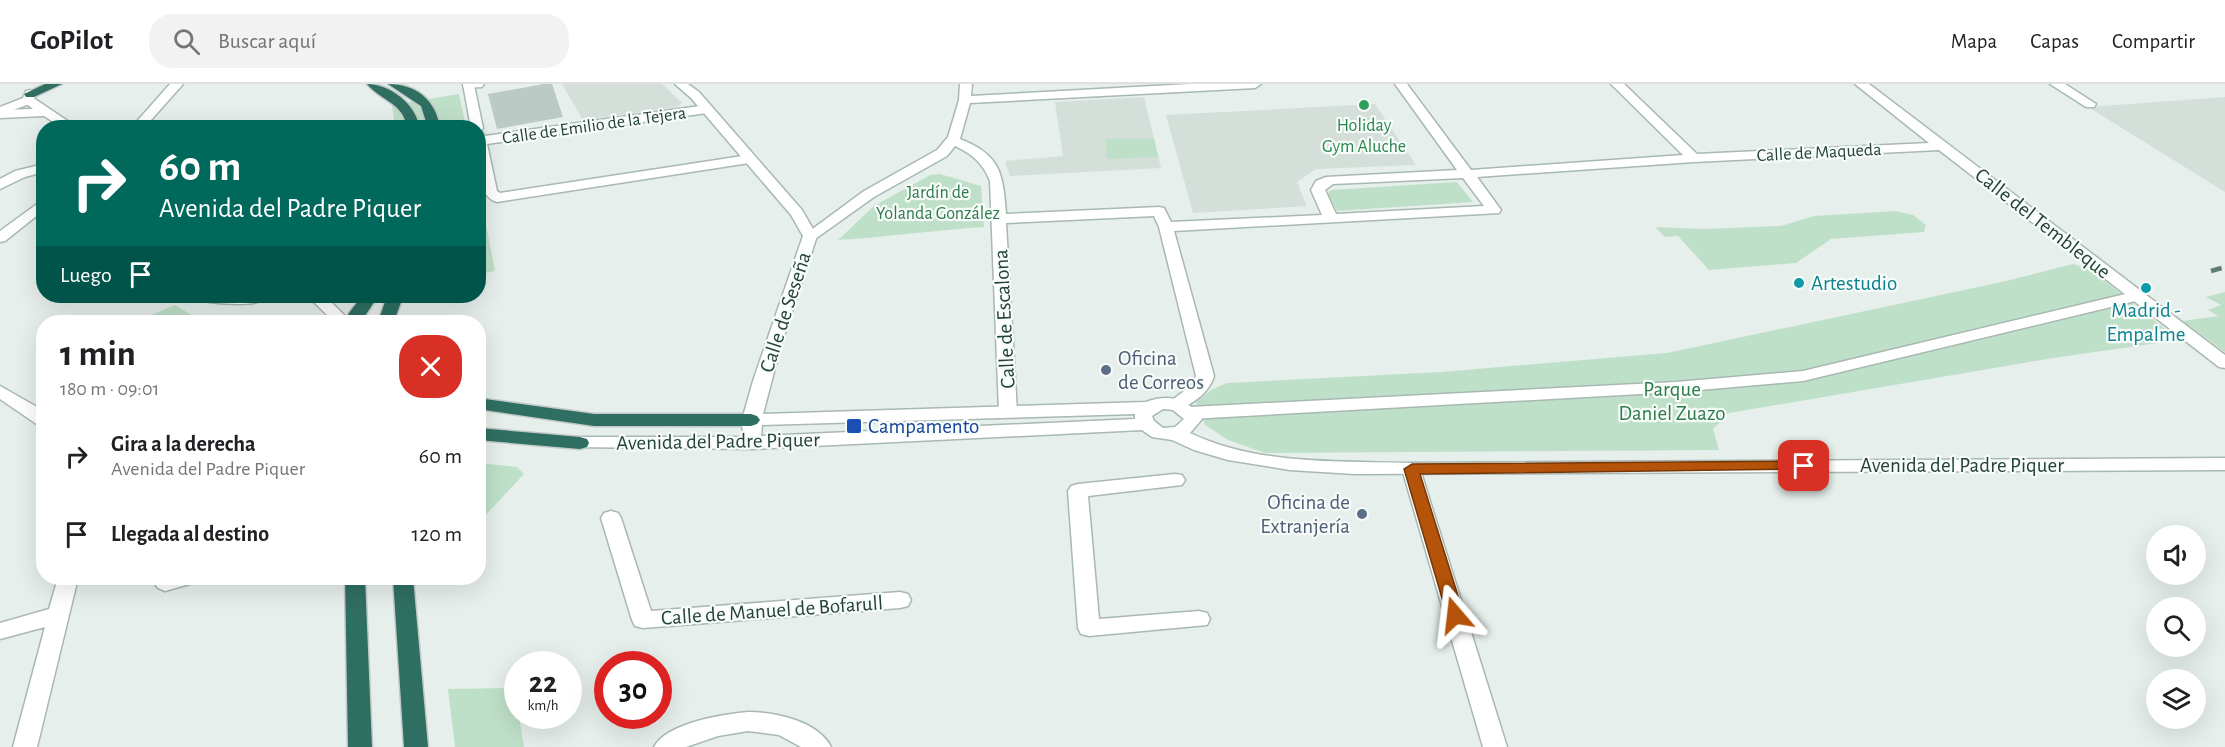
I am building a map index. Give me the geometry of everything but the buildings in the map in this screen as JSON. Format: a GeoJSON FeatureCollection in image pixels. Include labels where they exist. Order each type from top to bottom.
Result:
{"type":"FeatureCollection","features":[{"type":"Feature","properties":{"kind":"highway"},"geometry":{"type":"LineString","coordinates":[[29,97],[56,84]]}},
{"type":"Feature","properties":{"kind":"highway"},"geometry":{"type":"LineString","coordinates":[[373,84],[410,110],[413,120]]}},
{"type":"Feature","properties":{"kind":"highway"},"geometry":{"type":"LineString","coordinates":[[394,84],[426,102],[433,111],[434,120]]}},
{"type":"Feature","properties":{"kind":"highway"},"geometry":{"type":"LineString","coordinates":[[486,404],[594,420],[751,420]]}},
{"type":"Feature","properties":{"kind":"highway"},"geometry":{"type":"LineString","coordinates":[[533,438],[555,414]]}},
{"type":"Feature","properties":{"kind":"highway"},"geometry":{"type":"LineString","coordinates":[[486,435],[580,443]]}},
{"type":"Feature","properties":{"kind":"highway"},"geometry":{"type":"LineString","coordinates":[[355,585],[360,747]]}},
{"type":"Feature","properties":{"kind":"highway"},"geometry":{"type":"LineString","coordinates":[[403,585],[416,747]]}},
{"type":"Feature","properties":{"kind":"street"},"geometry":{"type":"LineString","coordinates":[[144,120],[177,84]]}},
{"type":"Feature","properties":{"kind":"street","name":"Calle de Seseña"},"geometry":{"type":"LineString","coordinates":[[681,84],[695,95],[797,213],[810,236],[786,303],[751,420],[752,442]]}},
{"type":"Feature","properties":{"kind":"street"},"geometry":{"type":"LineString","coordinates":[[810,236],[869,194],[933,159],[952,140],[965,100],[966,84]]}},
{"type":"Feature","properties":{"kind":"street"},"geometry":{"type":"LineString","coordinates":[[965,100],[1255,84]]}},
{"type":"Feature","properties":{"kind":"street"},"geometry":{"type":"LineString","coordinates":[[1166,227],[1494,210],[1401,84]]}},
{"type":"Feature","properties":{"kind":"street"},"geometry":{"type":"LineString","coordinates":[[1617,84],[1694,158]]}},
{"type":"Feature","properties":{"kind":"street","name":"Calle del Tembleque"},"geometry":{"type":"LineString","coordinates":[[1861,84],[2225,363]]}},
{"type":"Feature","properties":{"kind":"street"},"geometry":{"type":"LineString","coordinates":[[2056,84],[2090,104]]}},
{"type":"Feature","properties":{"kind":"street"},"geometry":{"type":"LineString","coordinates":[[473,85],[477,120]]}},
{"type":"Feature","properties":{"kind":"street"},"geometry":{"type":"LineString","coordinates":[[0,110],[29,97],[61,120]]}},
{"type":"Feature","properties":{"kind":"street","name":"Calle de Emilio de la Tejera"},"geometry":{"type":"LineString","coordinates":[[486,133],[707,109]]}},
{"type":"Feature","properties":{"kind":"street"},"geometry":{"type":"LineString","coordinates":[[0,110],[33,110],[51,113]]}},
{"type":"Feature","properties":{"kind":"street","name":"Calle de Escalona"},"geometry":{"type":"LineString","coordinates":[[952,140],[982,154],[993,168],[997,181],[1008,412]]}},
{"type":"Feature","properties":{"kind":"street","name":"Calle de Maqueda"},"geometry":{"type":"LineString","coordinates":[[1331,218],[1318,190],[1321,184],[1330,180],[1467,174],[1694,158],[1943,146]]}},
{"type":"Feature","properties":{"kind":"street"},"geometry":{"type":"LineString","coordinates":[[486,171],[490,192],[497,198],[749,159]]}},
{"type":"Feature","properties":{"kind":"street"},"geometry":{"type":"LineString","coordinates":[[0,185],[20,174],[36,170]]}},
{"type":"Feature","properties":{"kind":"street"},"geometry":{"type":"LineString","coordinates":[[0,238],[36,209]]}},
{"type":"Feature","properties":{"kind":"street"},"geometry":{"type":"LineString","coordinates":[[1000,219],[1159,211],[1166,227],[1205,376],[1204,383],[1190,396],[1183,408]]}},
{"type":"Feature","properties":{"kind":"street"},"geometry":{"type":"LineString","coordinates":[[1183,408],[1192,419],[1188,428],[1176,434],[1163,434],[1152,430],[1147,416],[1161,403],[1183,408],[1676,387],[1803,376],[2138,296]]}},
{"type":"Feature","properties":{"kind":"street"},"geometry":{"type":"LineString","coordinates":[[323,303],[336,315]]}},
{"type":"Feature","properties":{"kind":"street"},"geometry":{"type":"LineString","coordinates":[[0,392],[36,414]]}},
{"type":"Feature","properties":{"kind":"street","name":"Avenida del Padre Piquer"},"geometry":{"type":"LineString","coordinates":[[751,420],[1008,412],[1147,416]]}},
{"type":"Feature","properties":{"kind":"street","name":"Avenida del Padre Piquer"},"geometry":{"type":"LineString","coordinates":[[580,443],[752,442],[1147,416]]}},
{"type":"Feature","properties":{"kind":"street","name":"Avenida del Padre Piquer"},"geometry":{"type":"LineString","coordinates":[[1176,434],[1192,444],[1271,461],[1412,469],[2225,464]]}},
{"type":"Feature","properties":{"kind":"street"},"geometry":{"type":"LineString","coordinates":[[1412,469],[1495,747]]}},
{"type":"Feature","properties":{"kind":"street"},"geometry":{"type":"LineString","coordinates":[[1174,480],[1078,491],[1089,628],[1199,619]]}},
{"type":"Feature","properties":{"kind":"street","name":"Calle de Manuel de Bofarull"},"geometry":{"type":"LineString","coordinates":[[611,518],[643,620],[900,600]]}},
{"type":"Feature","properties":{"kind":"street"},"geometry":{"type":"LineString","coordinates":[[25,747],[66,585]]}},
{"type":"Feature","properties":{"kind":"street"},"geometry":{"type":"LineString","coordinates":[[0,631],[58,615]]}},
{"type":"Feature","properties":{"kind":"street"},"geometry":{"type":"LineString","coordinates":[[666,747],[677,739],[723,723],[772,723],[804,735],[819,747]]}},
{"type":"Feature","properties":{"kind":"shaded area"},"geometry":{"type":"Polygon","coordinates":[[[562,84],[662,84],[682,103],[677,107],[583,120],[562,84]]]}},
{"type":"Feature","properties":{"kind":"shaded area"},"geometry":{"type":"Polygon","coordinates":[[[1144,97],[1161,168],[1010,176],[1005,161],[1063,156],[1055,102],[1144,97]]]}},
{"type":"Feature","properties":{"kind":"shaded area"},"geometry":{"type":"Polygon","coordinates":[[[2225,97],[2225,192],[2088,107],[2225,97]]]}},
{"type":"Feature","properties":{"kind":"shaded area"},"geometry":{"type":"Polygon","coordinates":[[[1375,104],[1416,165],[1316,169],[1297,182],[1307,206],[1193,213],[1166,115],[1375,104]]]}},
{"type":"Feature","properties":{"kind":"green space"},"geometry":{"type":"Polygon","coordinates":[[[459,94],[465,120],[394,120],[392,105],[459,94]]]}},
{"type":"Feature","properties":{"kind":"green space"},"geometry":{"type":"Polygon","coordinates":[[[1154,138],[1158,157],[1107,159],[1105,139],[1154,138]]]}},
{"type":"Feature","properties":{"kind":"green space","name":"Jardín de Yolanda González"},"geometry":{"type":"Polygon","coordinates":[[[940,174],[981,186],[984,227],[838,240],[874,206],[930,175],[940,174]]]}},
{"type":"Feature","properties":{"kind":"green space"},"geometry":{"type":"Polygon","coordinates":[[[1457,182],[1473,202],[1337,211],[1327,194],[1331,190],[1457,182]]]}},
{"type":"Feature","properties":{"kind":"green space"},"geometry":{"type":"Polygon","coordinates":[[[1896,211],[1913,215],[1926,225],[1924,232],[1831,239],[1796,263],[1709,270],[1678,236],[1665,237],[1655,227],[1704,229],[1781,226],[1814,216],[1896,211]]]}},
{"type":"Feature","properties":{"kind":"green space"},"geometry":{"type":"Polygon","coordinates":[[[486,225],[495,271],[486,273],[486,225]]]}},
{"type":"Feature","properties":{"kind":"green space","name":"Parque Daniel Zuazo"},"geometry":{"type":"Polygon","coordinates":[[[2073,264],[2091,270],[2179,340],[2053,358],[1729,413],[1713,429],[1719,450],[1265,453],[1228,440],[1205,425],[1196,402],[1211,390],[1227,383],[1441,372],[1667,353],[2002,282],[2073,264]]]}},
{"type":"Feature","properties":{"kind":"green space"},"geometry":{"type":"Polygon","coordinates":[[[2225,292],[2225,352],[2183,321],[2218,316],[2208,310],[2221,305],[2206,297],[2225,292]]]}},
{"type":"Feature","properties":{"kind":"green space"},"geometry":{"type":"Polygon","coordinates":[[[175,305],[191,315],[151,315],[175,305]]]}},
{"type":"Feature","properties":{"kind":"green space"},"geometry":{"type":"Polygon","coordinates":[[[486,464],[517,467],[524,474],[486,515],[486,464]]]}},
{"type":"Feature","properties":{"kind":"green space"},"geometry":{"type":"Polygon","coordinates":[[[504,688],[504,729],[521,729],[524,747],[455,747],[448,689],[504,688]]]}},
{"type":"Feature","properties":{"kind":"railway"},"geometry":{"type":"LineString","coordinates":[[2211,271],[2225,267]]}},
{"type":"Feature","properties":{"kind":"place","name":"Holiday Gym Aluche"},"geometry":{"type":"Point","coordinates":[1364,105]}},
{"type":"Feature","properties":{"kind":"place","name":"Artestudio"},"geometry":{"type":"Point","coordinates":[1799,283]}},
{"type":"Feature","properties":{"kind":"place","name":"Madrid - Empalme"},"geometry":{"type":"Point","coordinates":[2146,288]}},
{"type":"Feature","properties":{"kind":"place","name":"Oficina de Correos"},"geometry":{"type":"Point","coordinates":[1106,370]}},
{"type":"Feature","properties":{"kind":"place","name":"Campamento"},"geometry":{"type":"Point","coordinates":[854,426]}},
{"type":"Feature","properties":{"kind":"place","name":"Oficina de Extranjería"},"geometry":{"type":"Point","coordinates":[1362,514]}},
{"type":"Feature","properties":{"kind":"route"},"geometry":{"type":"LineString","coordinates":[[1455,615],[1412,469],[1804,466]]}}]}
